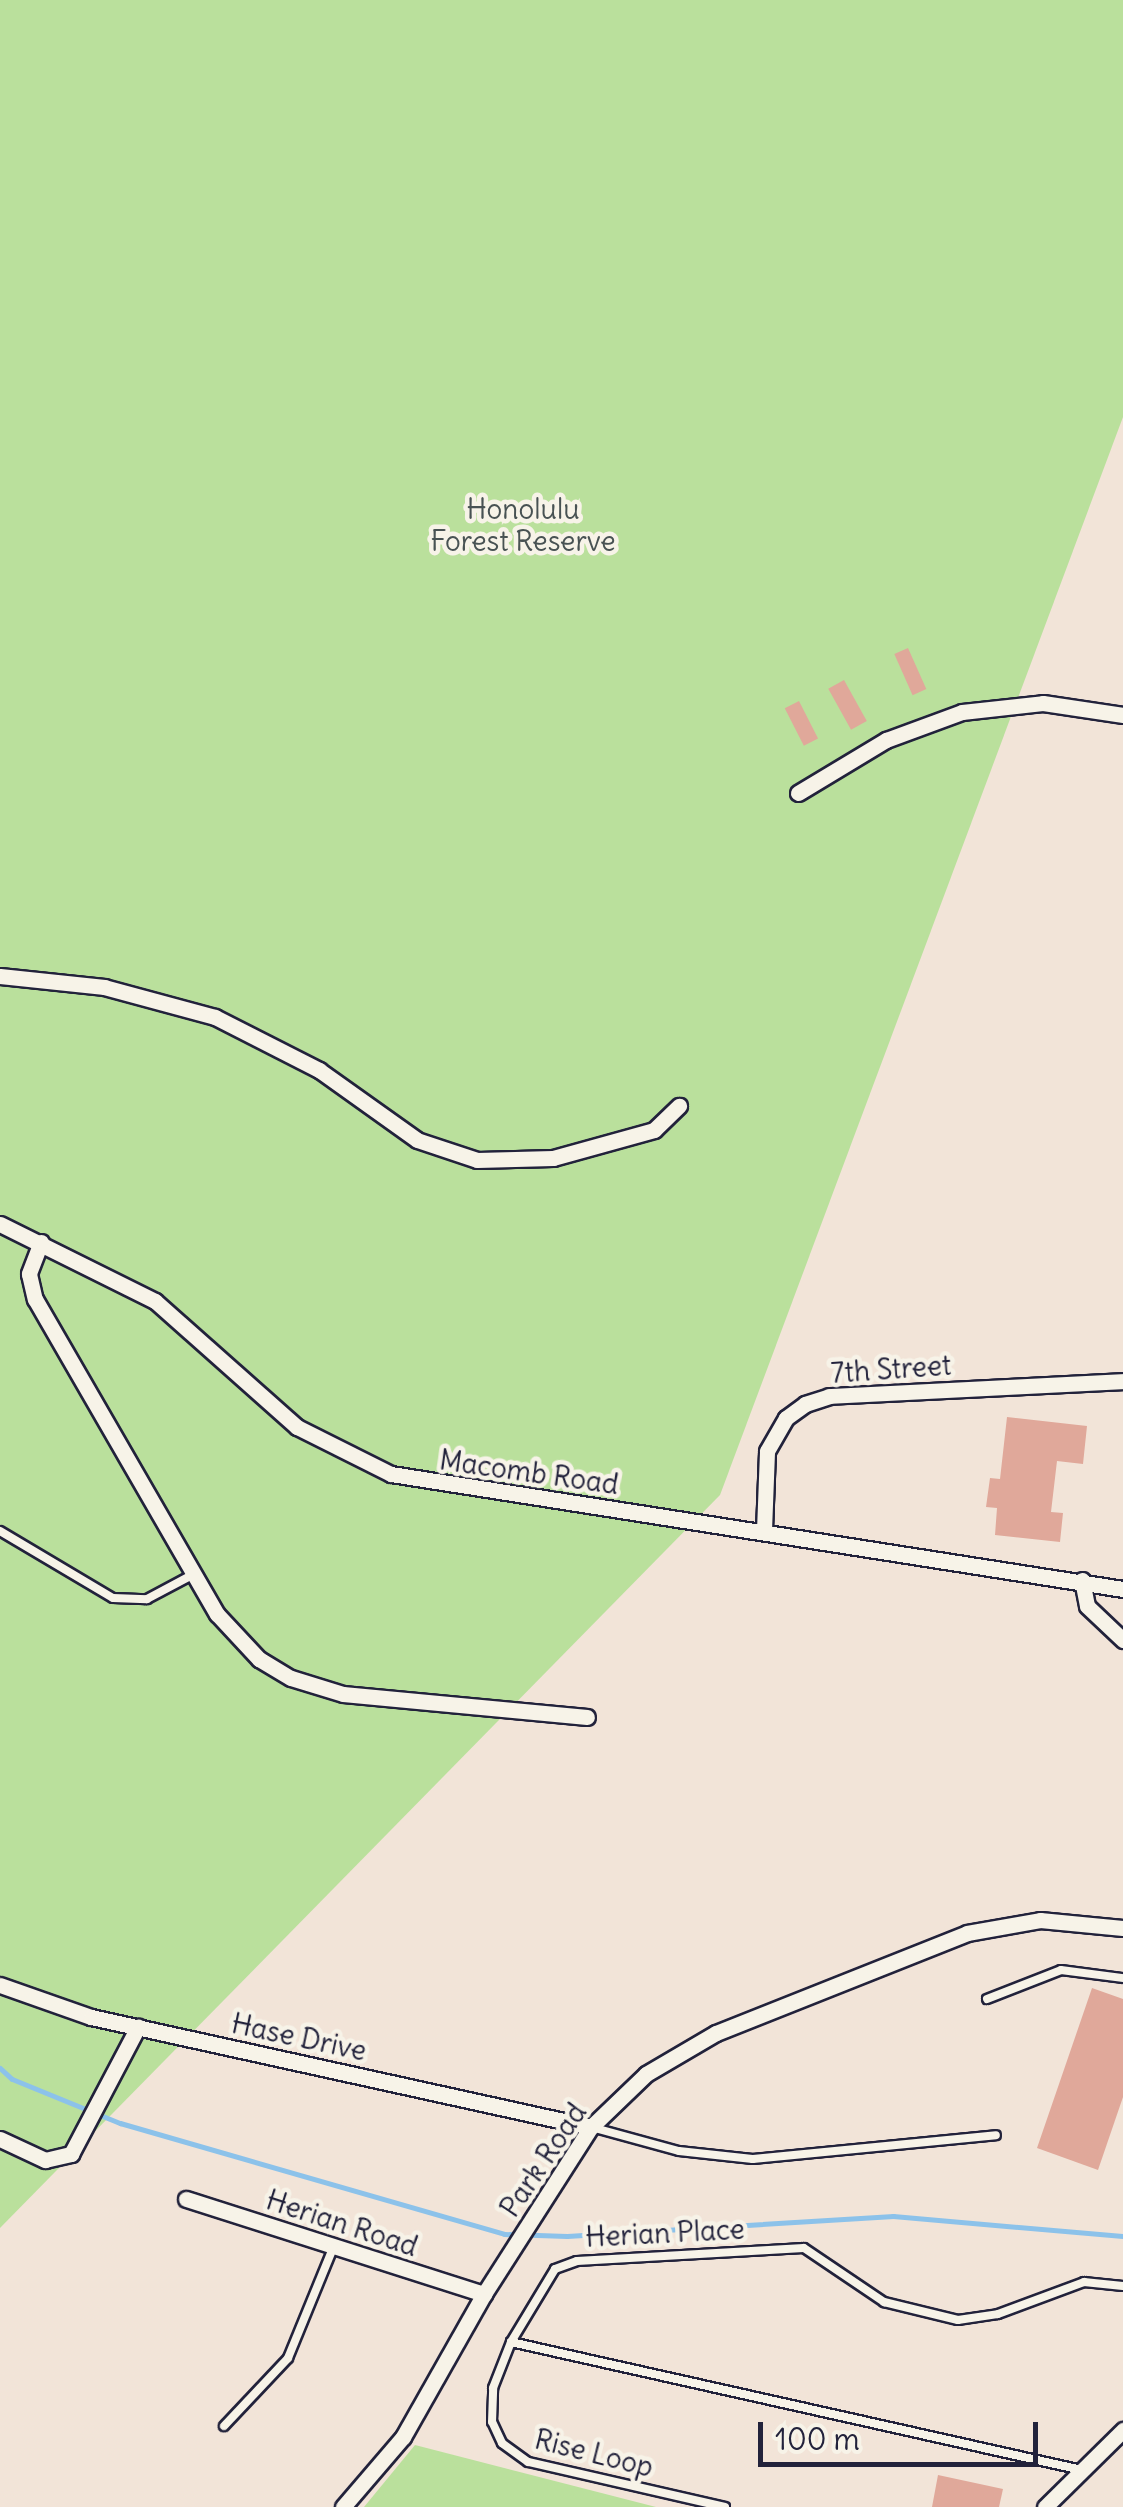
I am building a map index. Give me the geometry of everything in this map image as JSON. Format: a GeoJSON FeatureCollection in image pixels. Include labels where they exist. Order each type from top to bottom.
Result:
{"type":"FeatureCollection","features":[{"type":"Feature","properties":{"kind":"street"},"geometry":{"type":"LineString","coordinates":[[798,793],[886,740],[962,712],[1043,703],[1123,715]]}},
{"type":"Feature","properties":{"kind":"street"},"geometry":{"type":"LineString","coordinates":[[0,976],[104,987],[215,1018],[318,1070],[417,1140],[476,1160],[534,1162],[647,1133],[679,1106]]}},
{"type":"Feature","properties":{"kind":"street","name":"Macomb Road"},"geometry":{"type":"LineString","coordinates":[[0,1224],[155,1300],[297,1427],[364,1464],[446,1486],[764,1530],[1123,1589]]}},
{"type":"Feature","properties":{"kind":"street"},"geometry":{"type":"LineString","coordinates":[[41,1242],[30,1274],[36,1299],[194,1574],[243,1645],[308,1686],[587,1717]]}},
{"type":"Feature","properties":{"kind":"street","name":"7th Street"},"geometry":{"type":"LineString","coordinates":[[764,1530],[767,1451],[778,1428],[805,1404],[829,1396],[1123,1381]]}},
{"type":"Feature","properties":{"kind":"street"},"geometry":{"type":"LineString","coordinates":[[1082,1580],[1087,1606],[1123,1640]]}},
{"type":"Feature","properties":{"kind":"street","name":"Park Road"},"geometry":{"type":"LineString","coordinates":[[344,2507],[403,2437],[484,2294],[592,2127],[636,2082],[691,2045],[945,1941],[1040,1920],[1123,1928]]}},
{"type":"Feature","properties":{"kind":"street","name":"Hase Drive"},"geometry":{"type":"LineString","coordinates":[[0,1985],[64,2010],[592,2127]]}},
{"type":"Feature","properties":{"kind":"street"},"geometry":{"type":"LineString","coordinates":[[0,2139],[45,2160],[64,2158],[84,2135],[138,2027]]}},
{"type":"Feature","properties":{"kind":"street","name":"Herian Road"},"geometry":{"type":"LineString","coordinates":[[186,2199],[484,2294]]}},
{"type":"Feature","properties":{"kind":"street"},"geometry":{"type":"LineString","coordinates":[[1045,2507],[1123,2430]]}},
{"type":"Feature","properties":{"kind":"lane"},"geometry":{"type":"LineString","coordinates":[[0,1531],[113,1598],[147,1599],[194,1574]]}},
{"type":"Feature","properties":{"kind":"lane"},"geometry":{"type":"LineString","coordinates":[[987,1999],[1061,1970],[1123,1978]]}},
{"type":"Feature","properties":{"kind":"lane"},"geometry":{"type":"LineString","coordinates":[[592,2127],[679,2151],[753,2160],[996,2135]]}},
{"type":"Feature","properties":{"kind":"lane"},"geometry":{"type":"LineString","coordinates":[[224,2426],[294,2348],[334,2246]]}},
{"type":"Feature","properties":{"kind":"lane","name":"Herian Place"},"geometry":{"type":"LineString","coordinates":[[511,2342],[550,2275],[577,2261],[804,2248],[884,2302],[958,2320],[998,2314],[1084,2282],[1123,2286]]}},
{"type":"Feature","properties":{"kind":"lane"},"geometry":{"type":"LineString","coordinates":[[511,2342],[1083,2470]]}},
{"type":"Feature","properties":{"kind":"lane","name":"Rise Loop"},"geometry":{"type":"LineString","coordinates":[[511,2342],[491,2410],[496,2433],[518,2458],[725,2507]]}},
{"type":"Feature","properties":{"kind":"green space","name":"Honolulu Forest Reserve"},"geometry":{"type":"Polygon","coordinates":[[[0,0],[1123,0],[1123,417],[720,1495],[0,2228],[0,0]]]}},
{"type":"Feature","properties":{"kind":"green space"},"geometry":{"type":"Polygon","coordinates":[[[415,2445],[656,2507],[364,2507],[415,2445]]]}},
{"type":"Feature","properties":{"kind":"building"},"geometry":{"type":"Polygon","coordinates":[[[908,648],[926,689],[913,695],[894,654],[908,648]]]}},
{"type":"Feature","properties":{"kind":"building"},"geometry":{"type":"Polygon","coordinates":[[[844,680],[867,721],[851,730],[828,689],[844,680]]]}},
{"type":"Feature","properties":{"kind":"building"},"geometry":{"type":"Polygon","coordinates":[[[799,701],[818,738],[804,746],[785,708],[799,701]]]}},
{"type":"Feature","properties":{"kind":"building"},"geometry":{"type":"Polygon","coordinates":[[[1007,1417],[1087,1426],[1083,1464],[1057,1461],[1051,1512],[1063,1513],[1060,1542],[995,1535],[997,1508],[986,1507],[990,1478],[1000,1479],[1007,1417]]]}},
{"type":"Feature","properties":{"kind":"building"},"geometry":{"type":"Polygon","coordinates":[[[1092,1988],[1123,1999],[1123,2097],[1098,2170],[1037,2148],[1092,1988]]]}},
{"type":"Feature","properties":{"kind":"building"},"geometry":{"type":"Polygon","coordinates":[[[938,2475],[1003,2489],[999,2507],[932,2507],[938,2475]]]}},
{"type":"Feature","properties":{"kind":"waterway"},"geometry":{"type":"LineString","coordinates":[[0,2068],[12,2079],[120,2123],[504,2234],[567,2236],[893,2216],[1123,2236]]}}]}
